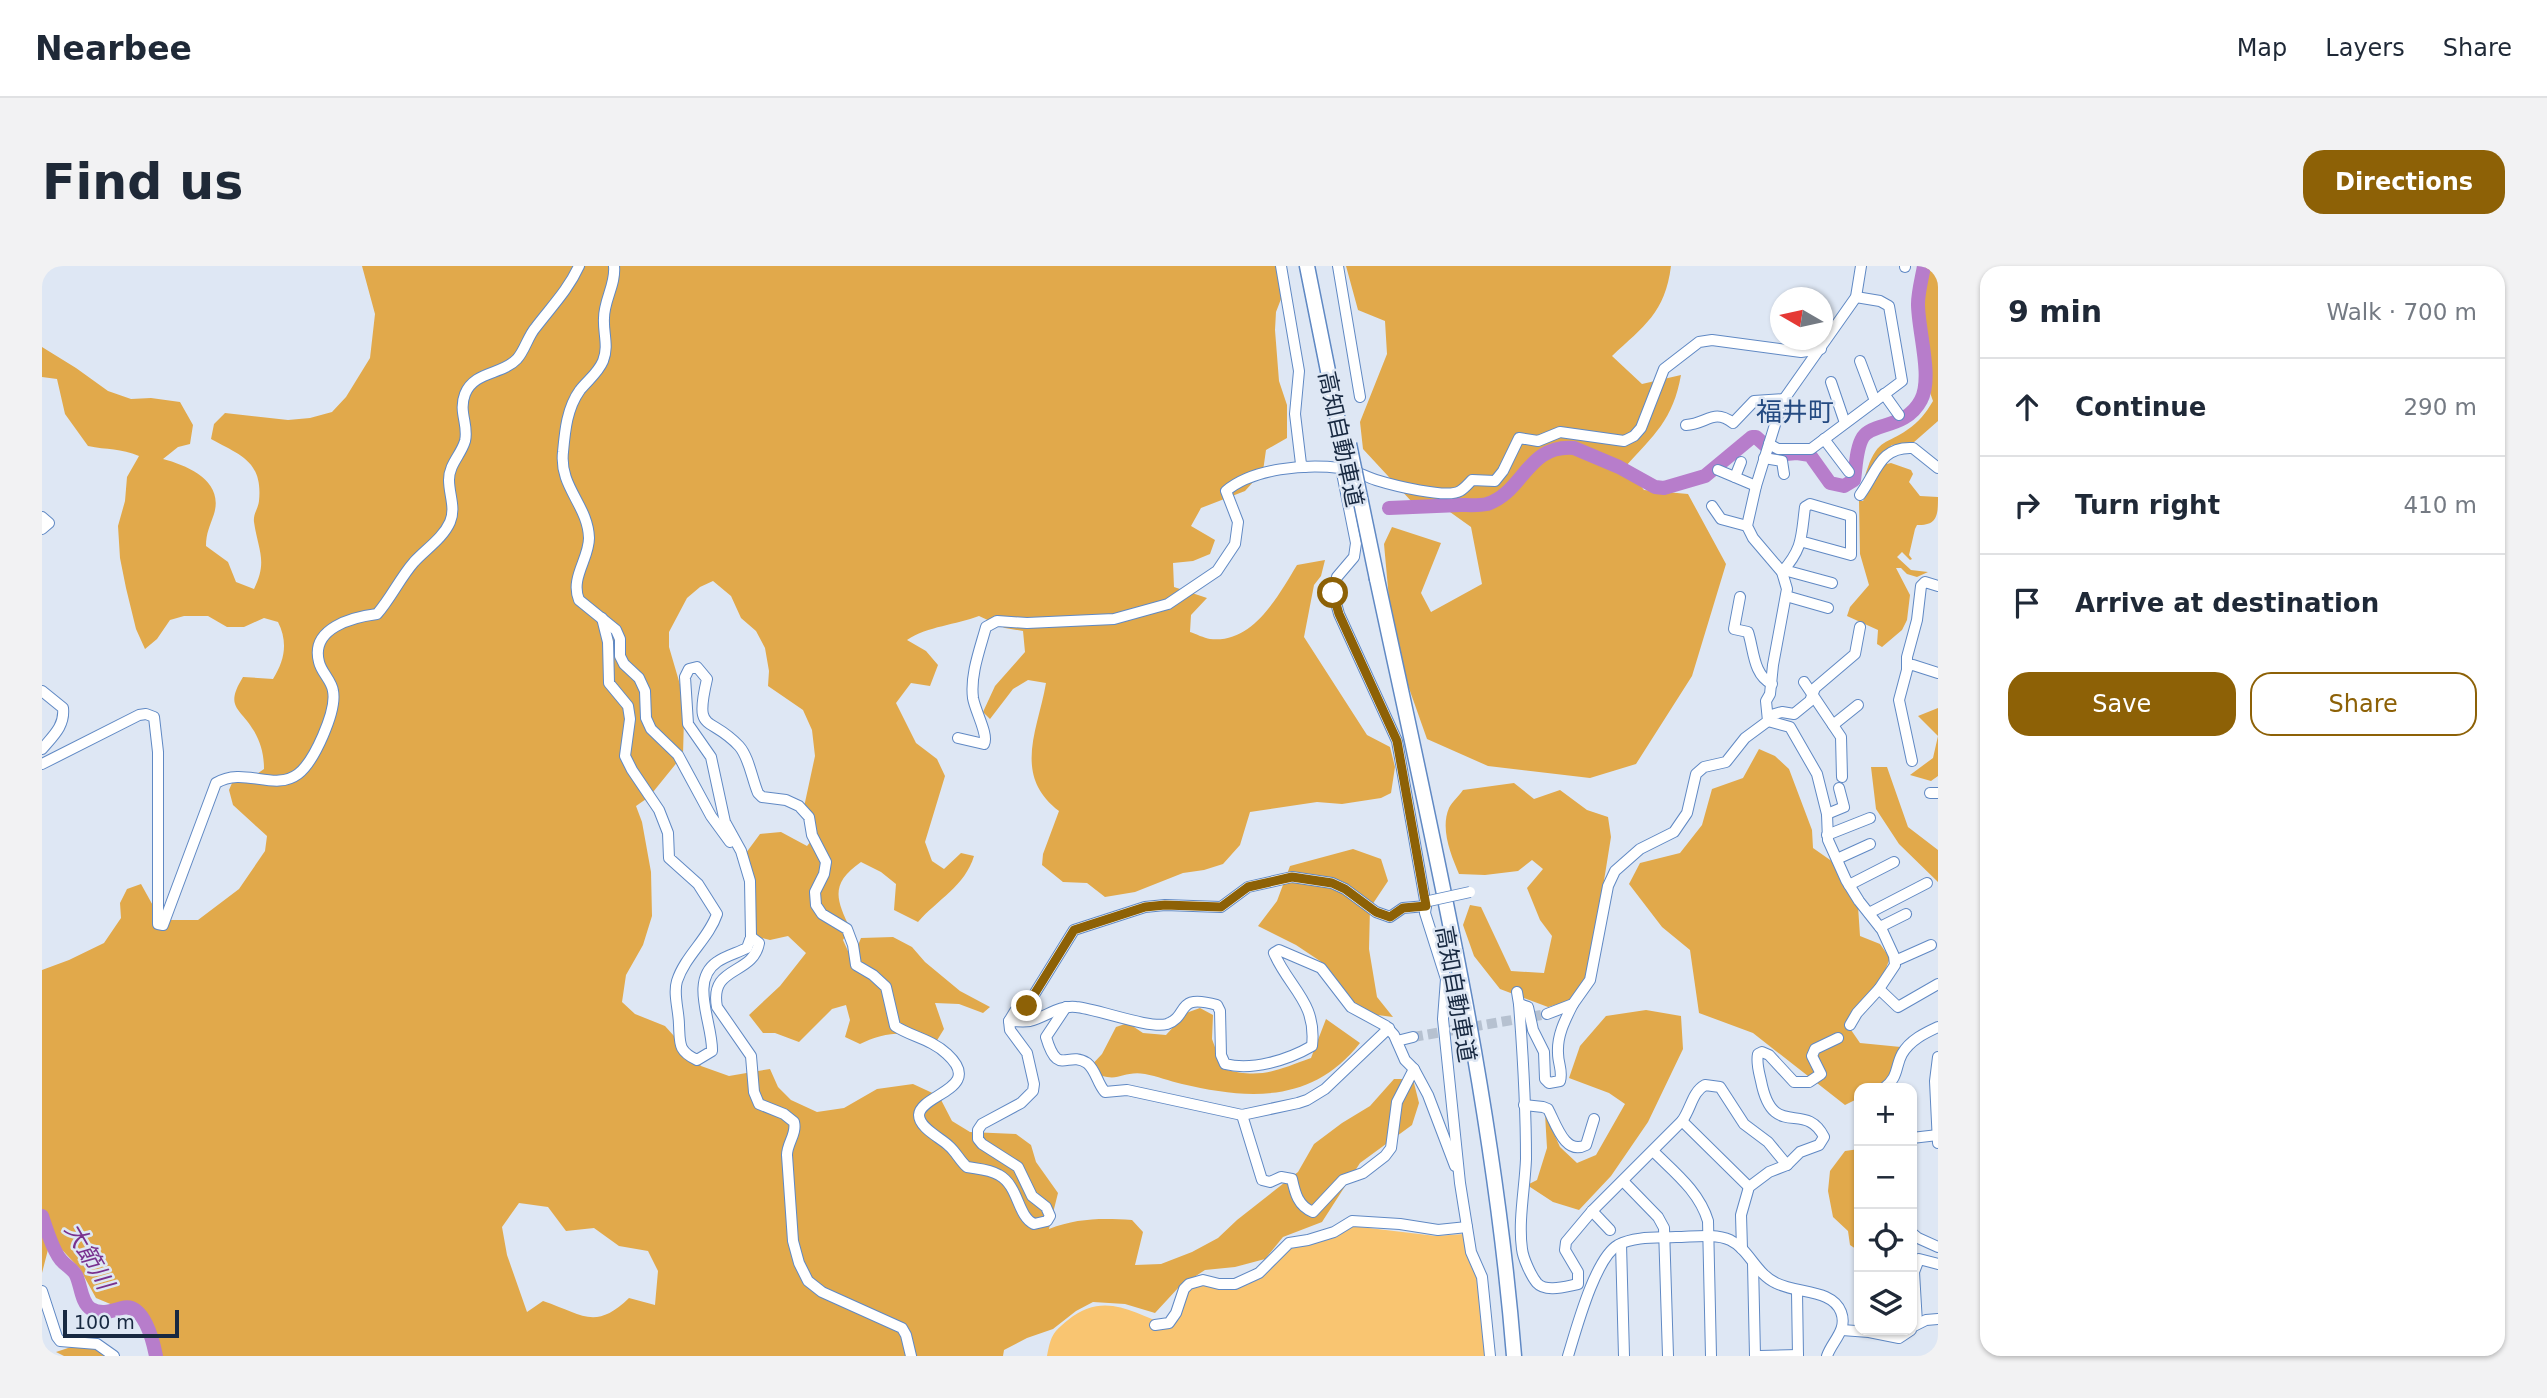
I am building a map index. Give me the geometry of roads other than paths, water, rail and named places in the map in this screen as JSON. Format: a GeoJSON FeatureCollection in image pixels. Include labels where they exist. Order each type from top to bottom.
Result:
{"type":"FeatureCollection","features":[{"type":"Feature","properties":{"kind":"highway","name":"高知自動車道"},"geometry":{"type":"LineString","coordinates":[[1307,266],[1435,876],[1462,1021],[1512,1352]]}},
{"type":"Feature","properties":{"kind":"highway","name":"高知自動車道"},"geometry":{"type":"LineString","coordinates":[[1314,266],[1346,445]]}},
{"type":"Feature","properties":{"kind":"street"},"geometry":{"type":"LineString","coordinates":[[42,764],[139,715],[154,717],[158,752],[158,924],[163,925],[216,783],[227,776],[238,775],[278,781],[298,774],[310,760],[324,732],[333,691],[319,665],[320,644],[339,622],[377,614],[413,564],[445,530],[451,520],[452,511],[449,480],[452,466],[465,443],[466,431],[461,413],[465,394],[477,379],[507,367],[517,359],[534,328],[559,300],[579,266]]}},
{"type":"Feature","properties":{"kind":"street"},"geometry":{"type":"LineString","coordinates":[[614,266],[604,318],[607,345],[604,360],[575,399],[568,416],[562,456],[563,474],[587,522],[589,540],[577,577],[576,593],[579,600],[616,630],[620,639],[620,656],[624,664],[639,678],[645,691],[646,718],[650,729],[678,755],[710,816],[728,840],[741,851]]}},
{"type":"Feature","properties":{"kind":"street"},"geometry":{"type":"LineString","coordinates":[[1281,266],[1300,371],[1295,414],[1301,464],[1305,467]]}},
{"type":"Feature","properties":{"kind":"street"},"geometry":{"type":"LineString","coordinates":[[1338,266],[1360,397]]}},
{"type":"Feature","properties":{"kind":"street"},"geometry":{"type":"LineString","coordinates":[[1833,331],[1856,297],[1861,266]]}},
{"type":"Feature","properties":{"kind":"street"},"geometry":{"type":"LineString","coordinates":[[1767,450],[1808,449],[1902,381],[1896,314],[1885,302],[1856,297]]}},
{"type":"Feature","properties":{"kind":"street"},"geometry":{"type":"LineString","coordinates":[[958,738],[984,744],[986,742],[987,737],[976,713],[973,695],[975,672],[986,627],[998,621],[1027,623],[1114,619],[1168,604],[1217,571],[1235,544],[1238,523],[1226,491],[1236,482],[1254,475],[1305,467],[1341,468],[1380,481],[1447,494],[1460,491],[1472,480],[1495,481],[1522,437],[1538,440],[1560,432],[1624,441],[1634,436],[1641,428],[1664,369],[1699,342],[1712,340],[1770,348]]}},
{"type":"Feature","properties":{"kind":"street"},"geometry":{"type":"LineString","coordinates":[[1786,350],[1814,350]]}},
{"type":"Feature","properties":{"kind":"street"},"geometry":{"type":"LineString","coordinates":[[1746,526],[1784,399],[1820,350]]}},
{"type":"Feature","properties":{"kind":"street"},"geometry":{"type":"LineString","coordinates":[[1860,360],[1875,401]]}},
{"type":"Feature","properties":{"kind":"street"},"geometry":{"type":"LineString","coordinates":[[1831,382],[1845,423]]}},
{"type":"Feature","properties":{"kind":"street"},"geometry":{"type":"LineString","coordinates":[[1884,394],[1899,415]]}},
{"type":"Feature","properties":{"kind":"street"},"geometry":{"type":"LineString","coordinates":[[1686,425],[1716,416],[1724,416],[1733,423],[1754,401],[1784,399]]}},
{"type":"Feature","properties":{"kind":"street"},"geometry":{"type":"LineString","coordinates":[[1824,439],[1849,472]]}},
{"type":"Feature","properties":{"kind":"street"},"geometry":{"type":"LineString","coordinates":[[1860,495],[1892,449],[1913,447],[1938,467]]}},
{"type":"Feature","properties":{"kind":"street"},"geometry":{"type":"LineString","coordinates":[[1767,450],[1782,461],[1784,474]]}},
{"type":"Feature","properties":{"kind":"street"},"geometry":{"type":"LineString","coordinates":[[1735,477],[1741,462]]}},
{"type":"Feature","properties":{"kind":"street"},"geometry":{"type":"LineString","coordinates":[[1341,468],[1356,543],[1353,556],[1337,577],[1333,593],[1339,614],[1397,741],[1428,903],[1425,913],[1446,979],[1443,1019],[1460,1183],[1471,1252],[1482,1276],[1490,1356]]}},
{"type":"Feature","properties":{"kind":"street"},"geometry":{"type":"LineString","coordinates":[[1718,470],[1756,486]]}},
{"type":"Feature","properties":{"kind":"street"},"geometry":{"type":"LineString","coordinates":[[1768,718],[1766,701],[1772,684],[1773,664],[1786,596],[1783,571],[1799,549],[1800,541],[1805,507],[1810,504],[1851,516],[1851,555],[1800,541]]}},
{"type":"Feature","properties":{"kind":"street"},"geometry":{"type":"LineString","coordinates":[[1712,506],[1721,519],[1746,526],[1753,538],[1783,571],[1832,583]]}},
{"type":"Feature","properties":{"kind":"street"},"geometry":{"type":"LineString","coordinates":[[42,517],[49,523],[42,529]]}},
{"type":"Feature","properties":{"kind":"street"},"geometry":{"type":"LineString","coordinates":[[1912,761],[1899,700],[1917,620],[1921,586],[1925,582],[1938,586]]}},
{"type":"Feature","properties":{"kind":"street"},"geometry":{"type":"LineString","coordinates":[[1786,596],[1828,608]]}},
{"type":"Feature","properties":{"kind":"street"},"geometry":{"type":"LineString","coordinates":[[1740,597],[1734,629],[1748,632],[1757,671],[1772,684]]}},
{"type":"Feature","properties":{"kind":"street"},"geometry":{"type":"LineString","coordinates":[[602,618],[608,642],[609,683],[628,706],[630,719],[625,756],[659,810],[668,833],[669,858],[698,884],[717,914],[678,980],[676,990],[680,1047],[698,1060],[712,1051],[713,1038],[704,1001],[706,973],[716,962],[747,948],[751,937],[750,881],[741,851],[725,822],[711,757],[688,724],[685,677],[689,669],[697,667],[706,679],[701,705],[703,717],[743,751],[758,793],[762,797],[786,800],[799,806],[809,817],[812,835],[826,862],[824,874],[815,892],[814,900],[818,910],[847,929],[856,965],[886,987],[895,1026],[930,1041],[955,1063],[958,1075],[956,1082],[921,1109],[919,1115],[922,1123],[950,1147],[967,1167],[989,1170],[1002,1176],[1017,1195],[1027,1220],[1038,1224],[1049,1219],[1049,1210],[1032,1196],[1018,1167],[986,1147],[977,1135],[982,1124],[1021,1103],[1033,1091],[1027,1053],[1010,1030],[1009,1021],[1014,1011],[1027,1006],[1074,930],[1145,907],[1221,907],[1248,887],[1292,877],[1332,883],[1345,889],[1376,912],[1390,917],[1403,908],[1470,892]]}},
{"type":"Feature","properties":{"kind":"street"},"geometry":{"type":"LineString","coordinates":[[1518,1004],[1528,1007],[1544,1052],[1545,1079],[1549,1083],[1560,1082],[1562,1073],[1558,1058],[1558,1039],[1573,1004],[1590,980],[1608,886],[1615,871],[1640,849],[1674,832],[1687,813],[1696,774],[1704,767],[1726,762],[1745,738],[1768,718],[1782,712],[1794,714],[1810,701],[1815,688],[1855,653],[1860,627]]}},
{"type":"Feature","properties":{"kind":"street"},"geometry":{"type":"LineString","coordinates":[[1907,666],[1913,665],[1938,673]]}},
{"type":"Feature","properties":{"kind":"street"},"geometry":{"type":"LineString","coordinates":[[1804,682],[1841,737],[1842,776]]}},
{"type":"Feature","properties":{"kind":"street"},"geometry":{"type":"LineString","coordinates":[[42,691],[63,708],[64,716],[63,724],[42,749]]}},
{"type":"Feature","properties":{"kind":"street"},"geometry":{"type":"LineString","coordinates":[[1833,725],[1858,705]]}},
{"type":"Feature","properties":{"kind":"street"},"geometry":{"type":"LineString","coordinates":[[1768,718],[1790,727],[1816,774],[1827,814],[1827,835],[1837,859],[1849,885],[1880,927],[1895,961]]}},
{"type":"Feature","properties":{"kind":"street"},"geometry":{"type":"LineString","coordinates":[[1827,814],[1843,807],[1839,788]]}},
{"type":"Feature","properties":{"kind":"street"},"geometry":{"type":"LineString","coordinates":[[1827,835],[1870,818]]}},
{"type":"Feature","properties":{"kind":"street"},"geometry":{"type":"LineString","coordinates":[[1837,859],[1870,844]]}},
{"type":"Feature","properties":{"kind":"street"},"geometry":{"type":"LineString","coordinates":[[1849,885],[1894,862]]}},
{"type":"Feature","properties":{"kind":"street"},"geometry":{"type":"LineString","coordinates":[[1869,913],[1927,883]]}},
{"type":"Feature","properties":{"kind":"street"},"geometry":{"type":"LineString","coordinates":[[1880,927],[1906,915]]}},
{"type":"Feature","properties":{"kind":"street"},"geometry":{"type":"LineString","coordinates":[[751,937],[759,943],[756,954],[752,960],[720,981],[716,987],[715,999],[717,1007],[751,1056],[756,1100],[794,1122],[787,1156],[793,1241],[799,1263],[808,1281],[822,1292],[902,1328],[911,1356]]}},
{"type":"Feature","properties":{"kind":"street"},"geometry":{"type":"LineString","coordinates":[[1850,1025],[1879,989],[1895,961],[1931,945]]}},
{"type":"Feature","properties":{"kind":"street"},"geometry":{"type":"LineString","coordinates":[[1009,1021],[1030,1021],[1066,1006],[1163,1025],[1170,1023],[1186,1005],[1199,1000],[1217,1006],[1220,1011],[1221,1055],[1225,1063],[1236,1067],[1260,1065],[1300,1053],[1312,1046],[1314,1030],[1308,1011],[1274,953],[1279,950],[1293,954],[1321,968],[1351,1007],[1389,1028],[1405,1060],[1414,1069],[1438,1118],[1460,1183]]}},
{"type":"Feature","properties":{"kind":"street"},"geometry":{"type":"LineString","coordinates":[[1879,989],[1898,1007],[1938,984]]}},
{"type":"Feature","properties":{"kind":"street"},"geometry":{"type":"LineString","coordinates":[[1517,992],[1525,1090],[1526,1162],[1522,1194],[1522,1251],[1537,1283],[1543,1287],[1578,1284],[1577,1272],[1565,1250],[1566,1242],[1591,1211],[1682,1121],[1690,1110],[1696,1091],[1705,1085],[1715,1085],[1722,1090],[1744,1124],[1768,1142],[1787,1165]]}},
{"type":"Feature","properties":{"kind":"street"},"geometry":{"type":"LineString","coordinates":[[1547,1014],[1573,1004]]}},
{"type":"Feature","properties":{"kind":"street"},"geometry":{"type":"LineString","coordinates":[[1066,1006],[1046,1037],[1051,1054],[1057,1059],[1086,1062],[1105,1091],[1127,1090],[1242,1115],[1307,1100],[1325,1089],[1389,1028]]}},
{"type":"Feature","properties":{"kind":"street"},"geometry":{"type":"LineString","coordinates":[[1893,1083],[1903,1053],[1918,1037],[1938,1027]]}},
{"type":"Feature","properties":{"kind":"street"},"geometry":{"type":"LineString","coordinates":[[1397,1041],[1413,1037]]}},
{"type":"Feature","properties":{"kind":"street"},"geometry":{"type":"LineString","coordinates":[[1742,1249],[1741,1215],[1749,1187],[1769,1172],[1787,1165],[1800,1152],[1819,1144],[1824,1137],[1820,1129],[1810,1122],[1775,1114],[1769,1108],[1763,1091],[1758,1054],[1762,1052],[1769,1055],[1794,1082],[1809,1082],[1821,1074],[1812,1056],[1815,1049],[1839,1038]]}},
{"type":"Feature","properties":{"kind":"street"},"geometry":{"type":"LineString","coordinates":[[1938,1057],[1935,1081],[1938,1143]]}},
{"type":"Feature","properties":{"kind":"street"},"geometry":{"type":"LineString","coordinates":[[1242,1115],[1262,1180],[1270,1182],[1281,1177],[1292,1179],[1300,1202],[1313,1212],[1343,1180],[1363,1173],[1391,1148],[1397,1102],[1414,1069]]}},
{"type":"Feature","properties":{"kind":"street"},"geometry":{"type":"LineString","coordinates":[[1524,1105],[1548,1110],[1564,1141],[1580,1148],[1586,1145],[1594,1119]]}},
{"type":"Feature","properties":{"kind":"street"},"geometry":{"type":"LineString","coordinates":[[1682,1121],[1749,1187]]}},
{"type":"Feature","properties":{"kind":"street"},"geometry":{"type":"LineString","coordinates":[[1917,1137],[1938,1135]]}},
{"type":"Feature","properties":{"kind":"street"},"geometry":{"type":"LineString","coordinates":[[1653,1150],[1698,1197],[1708,1221],[1711,1356]]}},
{"type":"Feature","properties":{"kind":"street"},"geometry":{"type":"LineString","coordinates":[[1623,1181],[1662,1223],[1668,1356]]}},
{"type":"Feature","properties":{"kind":"street"},"geometry":{"type":"LineString","coordinates":[[1591,1211],[1610,1230]]}},
{"type":"Feature","properties":{"kind":"street"},"geometry":{"type":"LineString","coordinates":[[1155,1325],[1169,1324],[1184,1289],[1189,1284],[1202,1280],[1235,1284],[1259,1273],[1289,1243],[1334,1232],[1352,1222],[1400,1224],[1438,1230],[1467,1227]]}},
{"type":"Feature","properties":{"kind":"street"},"geometry":{"type":"LineString","coordinates":[[1568,1356],[1595,1277],[1607,1255],[1620,1244],[1630,1241],[1708,1237],[1729,1239],[1742,1249],[1768,1279],[1797,1292],[1828,1296],[1836,1303],[1842,1313],[1842,1330],[1826,1356]]}},
{"type":"Feature","properties":{"kind":"street"},"geometry":{"type":"LineString","coordinates":[[1917,1237],[1938,1247]]}},
{"type":"Feature","properties":{"kind":"street"},"geometry":{"type":"LineString","coordinates":[[1620,1244],[1624,1356]]}},
{"type":"Feature","properties":{"kind":"street"},"geometry":{"type":"LineString","coordinates":[[1914,1272],[1919,1259],[1938,1264]]}},
{"type":"Feature","properties":{"kind":"street"},"geometry":{"type":"LineString","coordinates":[[1753,1263],[1757,1356],[1798,1356],[1797,1292]]}},
{"type":"Feature","properties":{"kind":"street"},"geometry":{"type":"LineString","coordinates":[[42,1291],[60,1341],[97,1344],[114,1356]]}},
{"type":"Feature","properties":{"kind":"street"},"geometry":{"type":"LineString","coordinates":[[1917,1326],[1938,1319]]}},
{"type":"Feature","properties":{"kind":"street"},"geometry":{"type":"LineString","coordinates":[[1842,1330],[1854,1330]]}},
{"type":"Feature","properties":{"kind":"street"},"geometry":{"type":"LineString","coordinates":[[1886,1335],[1899,1338],[1903,1335]]}},
{"type":"Feature","properties":{"kind":"waterway"},"geometry":{"type":"LineString","coordinates":[[1389,508],[1487,504],[1510,490],[1546,453],[1558,449],[1574,448],[1619,467],[1655,487],[1664,488],[1705,476],[1752,437],[1756,437],[1776,455],[1810,455],[1830,483],[1844,486],[1854,480],[1863,437],[1874,429],[1907,416],[1921,400],[1926,379],[1918,304],[1924,266]]}},
{"type":"Feature","properties":{"kind":"waterway","name":"大節川"},"geometry":{"type":"LineString","coordinates":[[42,1216],[55,1251],[76,1275],[88,1306],[99,1312],[122,1308],[136,1311],[146,1324],[156,1356]]}},
{"type":"Feature","properties":{"kind":"tunnel"},"geometry":{"type":"LineString","coordinates":[[1413,1037],[1547,1014]]}},
{"type":"Feature","properties":{"kind":"district","name":"福井町"},"geometry":{"type":"Point","coordinates":[1795,412]}}]}
